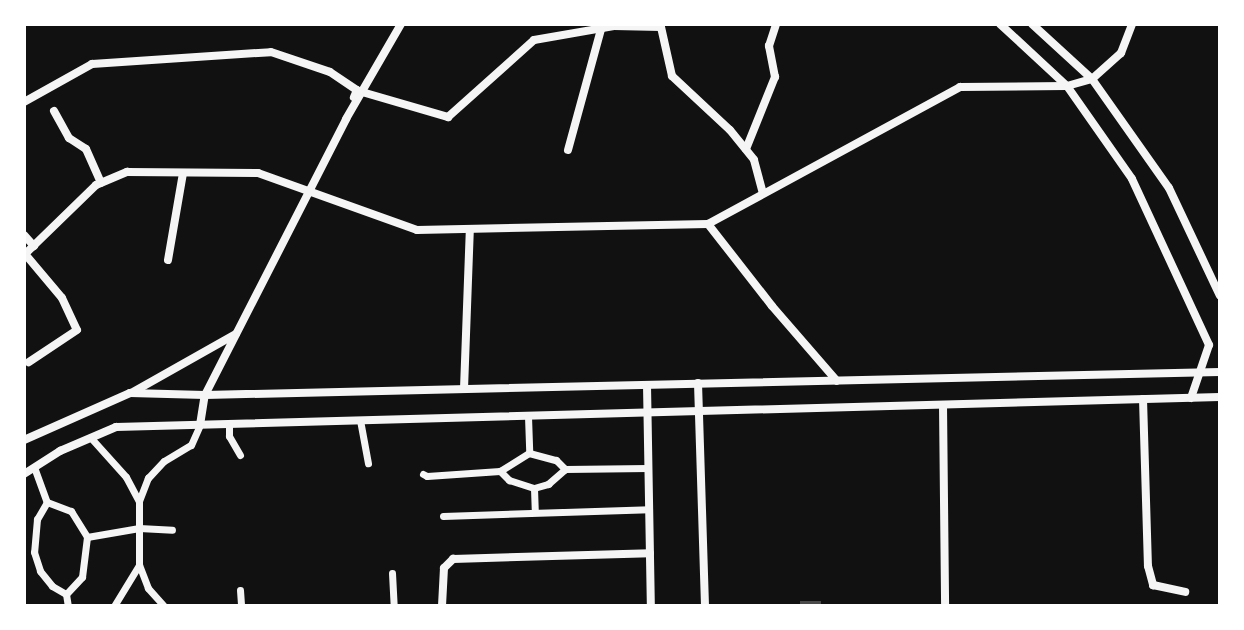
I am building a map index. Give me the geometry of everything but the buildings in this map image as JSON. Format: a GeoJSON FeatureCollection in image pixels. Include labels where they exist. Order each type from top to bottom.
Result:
{"type":"FeatureCollection","features":[{"type":"Feature","properties":{"kind":"street"},"geometry":{"type":"LineString","coordinates":[[164,606],[148,588],[139,565],[139,501],[148,478],[164,461],[191,445],[200,425],[205,395],[346,119],[401,24]]}},
{"type":"Feature","properties":{"kind":"street"},"geometry":{"type":"LineString","coordinates":[[746,149],[775,77],[769,46],[776,24]]}},
{"type":"Feature","properties":{"kind":"street"},"geometry":{"type":"LineString","coordinates":[[1000,24],[1067,86],[1132,179],[1209,345],[1191,398]]}},
{"type":"Feature","properties":{"kind":"street"},"geometry":{"type":"LineString","coordinates":[[1032,24],[1092,79],[1169,188],[1220,296]]}},
{"type":"Feature","properties":{"kind":"street"},"geometry":{"type":"LineString","coordinates":[[29,362],[77,330],[62,298],[25,255],[101,183],[127,172],[258,173],[417,230],[708,224],[960,87],[1067,86],[1092,79],[1121,53],[1132,24]]}},
{"type":"Feature","properties":{"kind":"street"},"geometry":{"type":"LineString","coordinates":[[362,92],[448,117],[534,40],[601,29],[665,25],[672,76],[746,149],[754,160],[763,193]]}},
{"type":"Feature","properties":{"kind":"street"},"geometry":{"type":"LineString","coordinates":[[568,150],[601,29]]}},
{"type":"Feature","properties":{"kind":"street"},"geometry":{"type":"LineString","coordinates":[[24,102],[92,64],[271,52],[330,72],[357,90],[346,119]]}},
{"type":"Feature","properties":{"kind":"street"},"geometry":{"type":"LineString","coordinates":[[54,111],[69,138],[86,149],[101,183]]}},
{"type":"Feature","properties":{"kind":"street"},"geometry":{"type":"LineString","coordinates":[[168,260],[183,173]]}},
{"type":"Feature","properties":{"kind":"street"},"geometry":{"type":"LineString","coordinates":[[708,224],[772,306],[837,381]]}},
{"type":"Feature","properties":{"kind":"street"},"geometry":{"type":"LineString","coordinates":[[464,389],[470,229]]}},
{"type":"Feature","properties":{"kind":"street"},"geometry":{"type":"LineString","coordinates":[[24,235],[34,246]]}},
{"type":"Feature","properties":{"kind":"street"},"geometry":{"type":"LineString","coordinates":[[24,440],[130,393],[237,333]]}},
{"type":"Feature","properties":{"kind":"street"},"geometry":{"type":"LineString","coordinates":[[130,393],[205,395],[1220,372]]}},
{"type":"Feature","properties":{"kind":"street"},"geometry":{"type":"LineString","coordinates":[[698,383],[705,606]]}},
{"type":"Feature","properties":{"kind":"street"},"geometry":{"type":"LineString","coordinates":[[647,385],[651,606]]}},
{"type":"Feature","properties":{"kind":"street"},"geometry":{"type":"LineString","coordinates":[[24,474],[116,427],[1220,397]]}},
{"type":"Feature","properties":{"kind":"street"},"geometry":{"type":"LineString","coordinates":[[1143,399],[1148,566],[1153,585],[1185,592]]}},
{"type":"Feature","properties":{"kind":"street"},"geometry":{"type":"LineString","coordinates":[[943,405],[945,606]]}},
{"type":"Feature","properties":{"kind":"street"},"geometry":{"type":"LineString","coordinates":[[528,416],[529,453]]}},
{"type":"Feature","properties":{"kind":"street"},"geometry":{"type":"LineString","coordinates":[[360,420],[368,463]]}},
{"type":"Feature","properties":{"kind":"street"},"geometry":{"type":"LineString","coordinates":[[229,424],[229,436],[240,455]]}},
{"type":"Feature","properties":{"kind":"street"},"geometry":{"type":"LineString","coordinates":[[91,438],[126,477],[139,501]]}},
{"type":"Feature","properties":{"kind":"street"},"geometry":{"type":"LineString","coordinates":[[423,474],[500,471],[529,453],[556,460],[565,469]]}},
{"type":"Feature","properties":{"kind":"street"},"geometry":{"type":"LineString","coordinates":[[34,467],[47,502],[71,511],[87,537],[82,577],[66,594]]}},
{"type":"Feature","properties":{"kind":"street"},"geometry":{"type":"LineString","coordinates":[[500,471],[509,480],[534,488],[548,484],[565,469],[648,468]]}},
{"type":"Feature","properties":{"kind":"street"},"geometry":{"type":"LineString","coordinates":[[534,488],[535,512]]}},
{"type":"Feature","properties":{"kind":"street"},"geometry":{"type":"LineString","coordinates":[[47,502],[37,519],[34,552],[40,571],[52,586],[66,594]]}},
{"type":"Feature","properties":{"kind":"street"},"geometry":{"type":"LineString","coordinates":[[443,516],[649,509]]}},
{"type":"Feature","properties":{"kind":"street"},"geometry":{"type":"LineString","coordinates":[[87,537],[139,528],[172,530]]}},
{"type":"Feature","properties":{"kind":"street"},"geometry":{"type":"LineString","coordinates":[[442,606],[444,568],[453,559],[650,553]]}},
{"type":"Feature","properties":{"kind":"street"},"geometry":{"type":"LineString","coordinates":[[114,606],[139,565]]}},
{"type":"Feature","properties":{"kind":"street"},"geometry":{"type":"LineString","coordinates":[[392,573],[394,606]]}},
{"type":"Feature","properties":{"kind":"street"},"geometry":{"type":"LineString","coordinates":[[240,590],[241,606]]}},
{"type":"Feature","properties":{"kind":"street"},"geometry":{"type":"LineString","coordinates":[[66,594],[68,606]]}}]}
